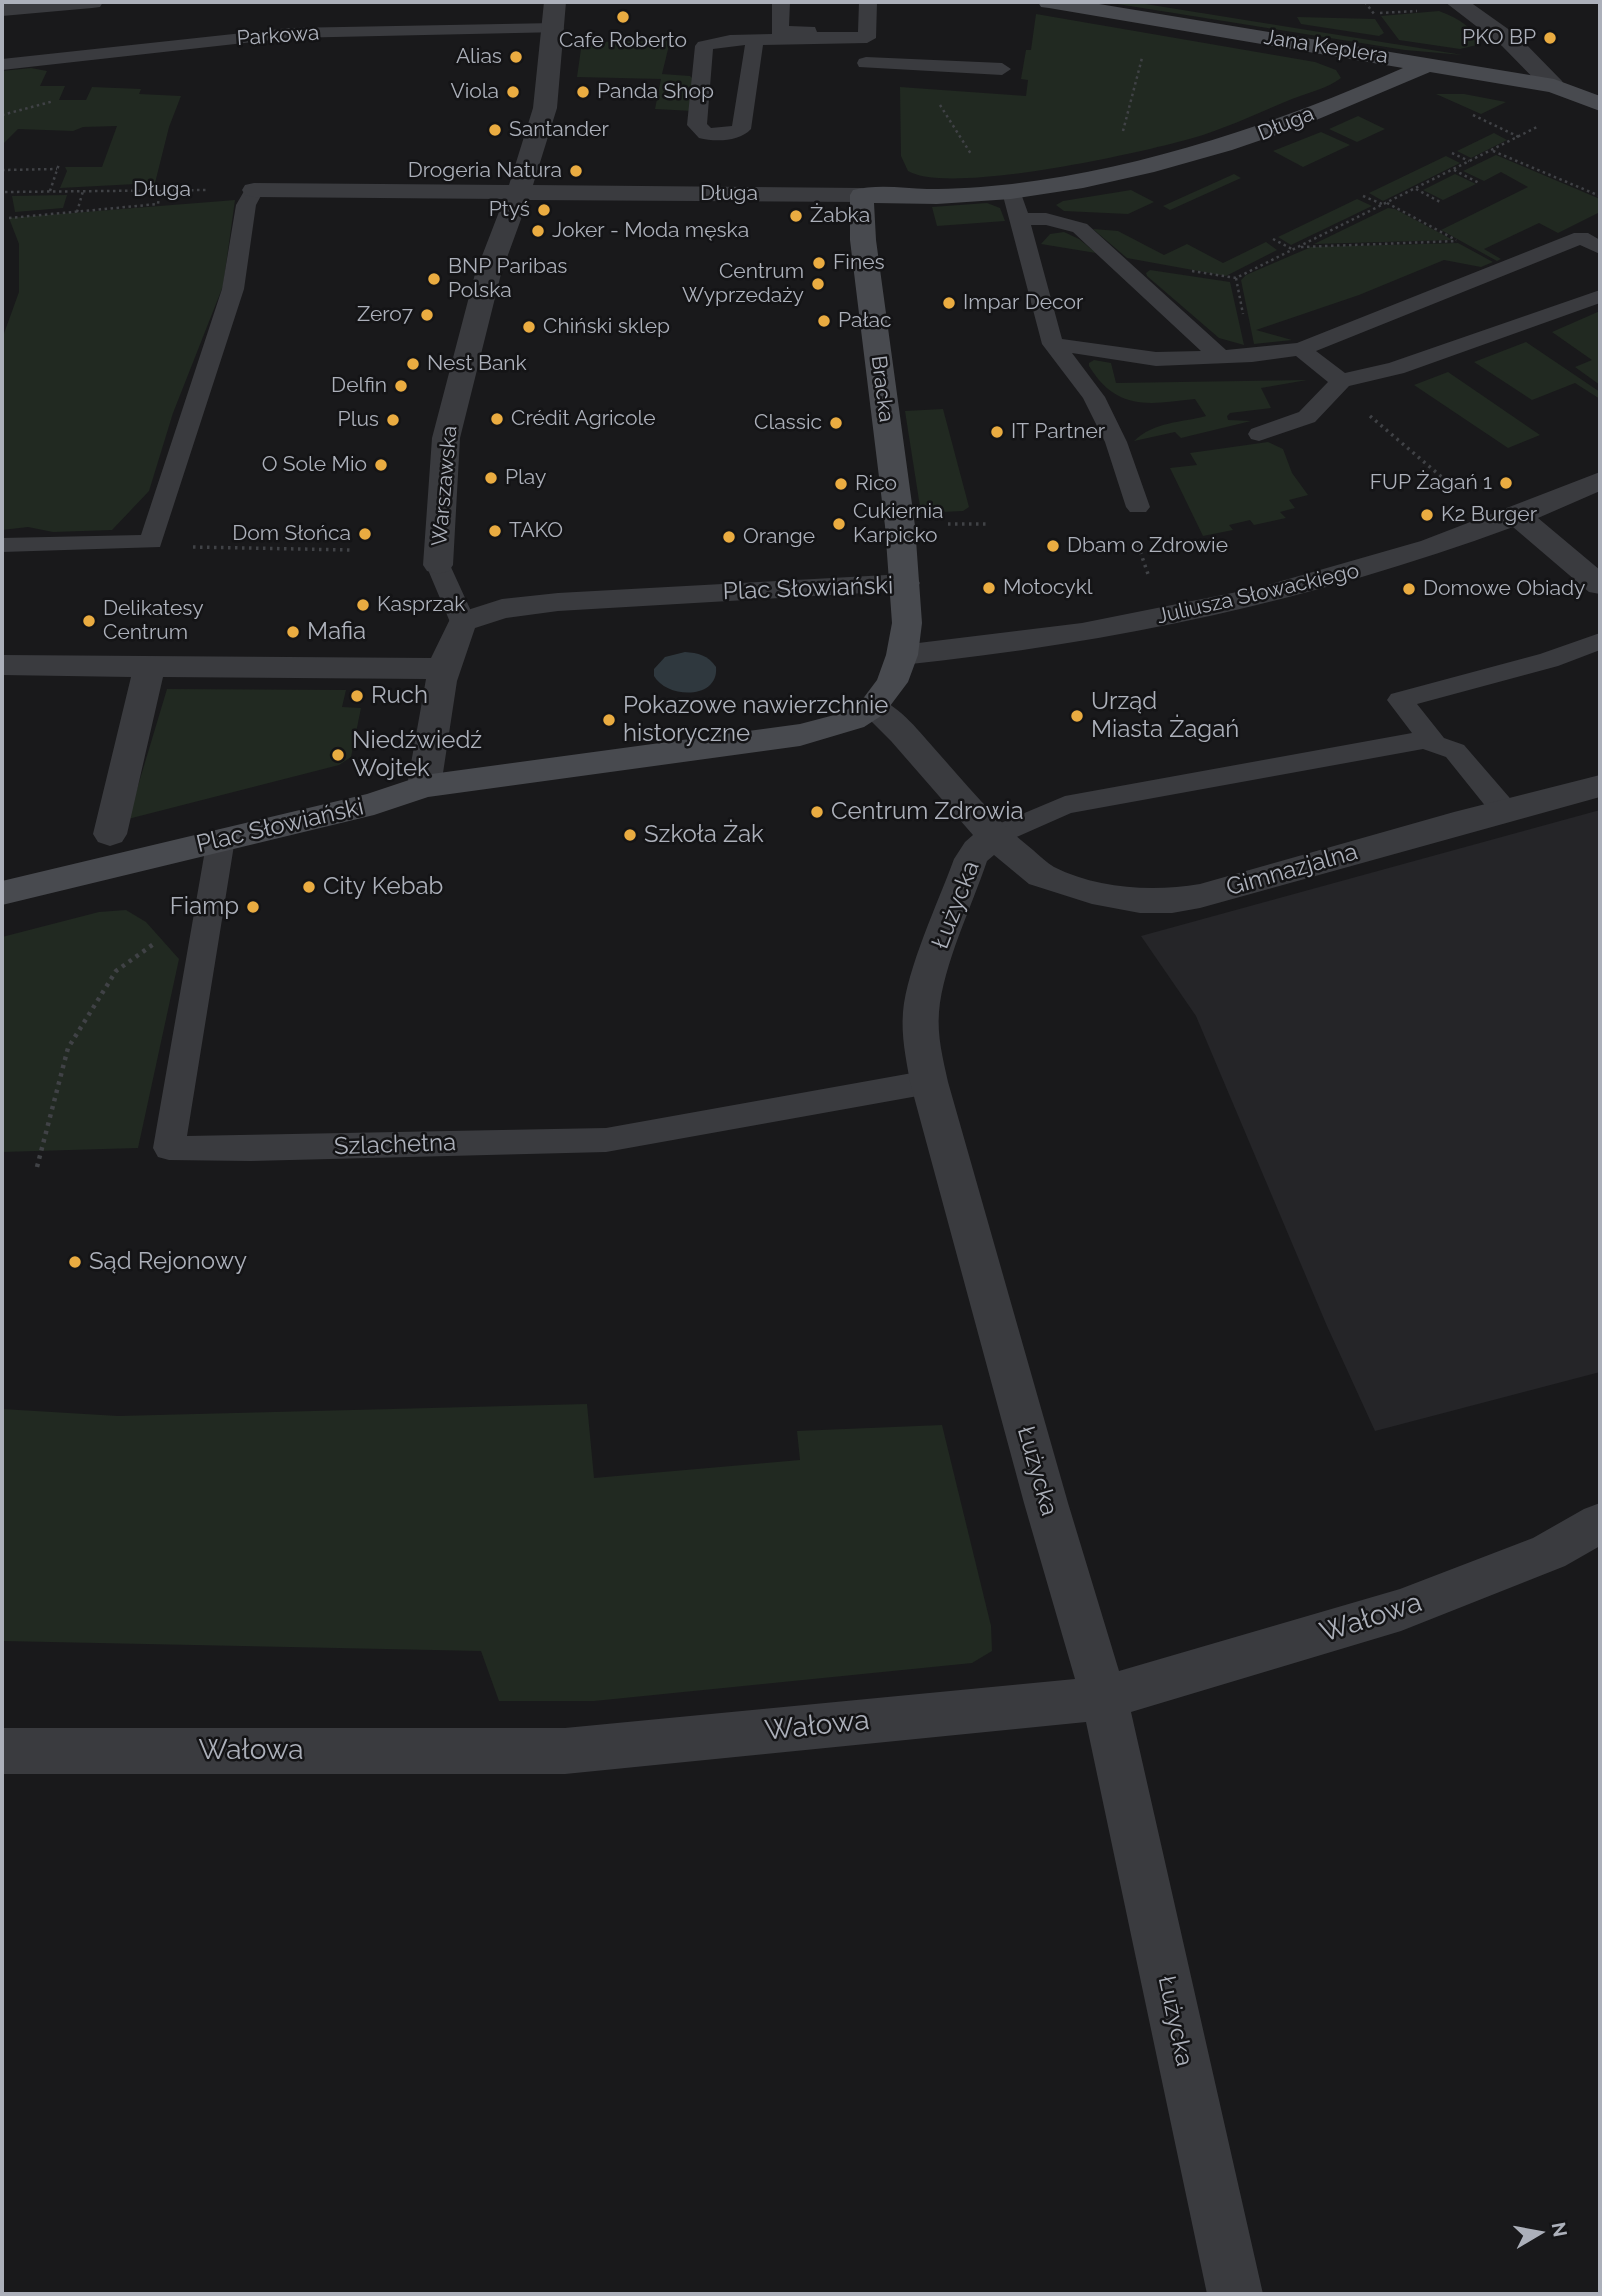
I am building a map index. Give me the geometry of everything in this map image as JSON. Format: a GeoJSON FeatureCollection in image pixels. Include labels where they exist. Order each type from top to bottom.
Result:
{"type":"FeatureCollection","features":[{"type":"Feature","properties":{"kind":"street"},"geometry":{"type":"LineString","coordinates":[[2,10],[92,2]]}},
{"type":"Feature","properties":{"kind":"street","name":"Warszawska"},"geometry":{"type":"LineString","coordinates":[[438,565],[446,438],[488,274],[519,191],[545,108],[555,28],[555,2]]}},
{"type":"Feature","properties":{"kind":"street","name":"Jana Keplera"},"geometry":{"type":"LineString","coordinates":[[1049,2],[1554,86],[1600,104]]}},
{"type":"Feature","properties":{"kind":"street"},"geometry":{"type":"LineString","coordinates":[[1456,2],[1510,41],[1554,86]]}},
{"type":"Feature","properties":{"kind":"street","name":"Długa"},"geometry":{"type":"LineString","coordinates":[[254,190],[862,195],[918,198],[1012,192],[1149,168],[1224,147],[1257,136],[1430,64]]}},
{"type":"Feature","properties":{"kind":"street","name":"Bracka"},"geometry":{"type":"LineString","coordinates":[[862,195],[863,240],[905,583]]}},
{"type":"Feature","properties":{"kind":"street","name":"Juliusza Słowackiego"},"geometry":{"type":"LineString","coordinates":[[902,655],[1026,641],[1263,597],[1344,576],[1508,521],[1600,481]]}},
{"type":"Feature","properties":{"kind":"street"},"geometry":{"type":"LineString","coordinates":[[1508,521],[1600,585]]}},
{"type":"Feature","properties":{"kind":"street","name":"Plac Słowiański"},"geometry":{"type":"LineString","coordinates":[[2,893],[134,859],[374,804],[424,786],[800,734],[853,720],[873,707],[891,682],[902,655],[907,623],[905,583],[558,602],[502,609],[463,622]]}},
{"type":"Feature","properties":{"kind":"street"},"geometry":{"type":"LineString","coordinates":[[424,786],[443,668],[450,644],[463,622]]}},
{"type":"Feature","properties":{"kind":"street"},"geometry":{"type":"LineString","coordinates":[[2,665],[443,668]]}},
{"type":"Feature","properties":{"kind":"street"},"geometry":{"type":"LineString","coordinates":[[110,834],[149,668]]}},
{"type":"Feature","properties":{"kind":"street","name":"Łużycka"},"geometry":{"type":"LineString","coordinates":[[873,707],[902,733],[994,837],[977,850],[971,859],[926,984],[921,1012],[921,1041],[929,1082],[1046,1503],[1104,1698],[1235,2294]]}},
{"type":"Feature","properties":{"kind":"street","name":"Gimnazjalna"},"geometry":{"type":"LineString","coordinates":[[994,837],[1041,875],[1117,898],[1172,901],[1200,896],[1600,786]]}},
{"type":"Feature","properties":{"kind":"street","name":"Wałowa"},"geometry":{"type":"LineString","coordinates":[[2,1751],[565,1751],[1104,1698],[1401,1610],[1549,1552],[1600,1523]]}},
{"type":"Feature","properties":{"kind":"lane"},"geometry":{"type":"LineString","coordinates":[[781,2],[780,32],[867,34]]}},
{"type":"Feature","properties":{"kind":"lane"},"geometry":{"type":"LineString","coordinates":[[867,34],[868,2]]}},
{"type":"Feature","properties":{"kind":"lane","name":"Parkowa"},"geometry":{"type":"LineString","coordinates":[[2,65],[289,33],[555,28]]}},
{"type":"Feature","properties":{"kind":"lane"},"geometry":{"type":"LineString","coordinates":[[755,40],[741,129],[727,134],[706,134],[696,125],[704,46],[718,41],[867,34]]}},
{"type":"Feature","properties":{"kind":"lane"},"geometry":{"type":"LineString","coordinates":[[866,63],[1002,69]]}},
{"type":"Feature","properties":{"kind":"lane"},"geometry":{"type":"LineString","coordinates":[[2,545],[151,542],[233,289],[246,205],[254,190]]}},
{"type":"Feature","properties":{"kind":"lane"},"geometry":{"type":"LineString","coordinates":[[1012,192],[1053,344],[1094,397],[1116,442],[1138,508]]}},
{"type":"Feature","properties":{"kind":"lane"},"geometry":{"type":"LineString","coordinates":[[1019,219],[1046,219],[1080,228],[1220,357]]}},
{"type":"Feature","properties":{"kind":"lane"},"geometry":{"type":"LineString","coordinates":[[1053,344],[1156,359],[1220,357],[1301,349],[1581,237],[1600,222]]}},
{"type":"Feature","properties":{"kind":"lane"},"geometry":{"type":"LineString","coordinates":[[1581,237],[1600,247]]}},
{"type":"Feature","properties":{"kind":"lane"},"geometry":{"type":"LineString","coordinates":[[1258,434],[1307,417],[1341,381],[1396,368],[1600,296]]}},
{"type":"Feature","properties":{"kind":"lane"},"geometry":{"type":"LineString","coordinates":[[1301,349],[1341,381]]}},
{"type":"Feature","properties":{"kind":"lane"},"geometry":{"type":"LineString","coordinates":[[438,565],[463,622]]}},
{"type":"Feature","properties":{"kind":"lane"},"geometry":{"type":"LineString","coordinates":[[1433,741],[1400,700],[1549,660],[1600,641]]}},
{"type":"Feature","properties":{"kind":"lane"},"geometry":{"type":"LineString","coordinates":[[994,837],[1065,805],[1424,740],[1455,751],[1505,811]]}},
{"type":"Feature","properties":{"kind":"lane","name":"Szlachetna"},"geometry":{"type":"LineString","coordinates":[[221,839],[169,1148],[251,1149],[606,1140],[929,1082]]}},
{"type":"Feature","properties":{"kind":"path"},"geometry":{"type":"LineString","coordinates":[[1374,14],[1423,10]]}},
{"type":"Feature","properties":{"kind":"path"},"geometry":{"type":"LineString","coordinates":[[1121,136],[1144,49]]}},
{"type":"Feature","properties":{"kind":"path"},"geometry":{"type":"LineString","coordinates":[[917,65],[960,141],[973,156]]}},
{"type":"Feature","properties":{"kind":"path"},"geometry":{"type":"LineString","coordinates":[[2,115],[58,100]]}},
{"type":"Feature","properties":{"kind":"path"},"geometry":{"type":"LineString","coordinates":[[1236,278],[1544,124]]}},
{"type":"Feature","properties":{"kind":"path"},"geometry":{"type":"LineString","coordinates":[[1492,150],[1600,196]]}},
{"type":"Feature","properties":{"kind":"path"},"geometry":{"type":"LineString","coordinates":[[1452,153],[1470,162]]}},
{"type":"Feature","properties":{"kind":"path"},"geometry":{"type":"LineString","coordinates":[[50,191],[59,164]]}},
{"type":"Feature","properties":{"kind":"path"},"geometry":{"type":"LineString","coordinates":[[2,170],[57,169]]}},
{"type":"Feature","properties":{"kind":"path"},"geometry":{"type":"LineString","coordinates":[[1453,170],[1479,183]]}},
{"type":"Feature","properties":{"kind":"path"},"geometry":{"type":"LineString","coordinates":[[1415,188],[1440,202]]}},
{"type":"Feature","properties":{"kind":"path"},"geometry":{"type":"LineString","coordinates":[[9,218],[158,204],[160,190]]}},
{"type":"Feature","properties":{"kind":"path","name":"Długa"},"geometry":{"type":"LineString","coordinates":[[5,192],[254,190]]}},
{"type":"Feature","properties":{"kind":"path"},"geometry":{"type":"LineString","coordinates":[[77,212],[83,191]]}},
{"type":"Feature","properties":{"kind":"path"},"geometry":{"type":"LineString","coordinates":[[1297,247],[1458,241],[1363,196]]}},
{"type":"Feature","properties":{"kind":"path"},"geometry":{"type":"LineString","coordinates":[[1273,239],[1292,250]]}},
{"type":"Feature","properties":{"kind":"path"},"geometry":{"type":"LineString","coordinates":[[1341,381],[1361,409],[1508,521]]}},
{"type":"Feature","properties":{"kind":"path"},"geometry":{"type":"LineString","coordinates":[[936,525],[990,524]]}},
{"type":"Feature","properties":{"kind":"path"},"geometry":{"type":"LineString","coordinates":[[151,542],[177,546],[352,550]]}},
{"type":"Feature","properties":{"kind":"path"},"geometry":{"type":"LineString","coordinates":[[37,1167],[68,1048],[116,971],[209,904]]}},
{"type":"Feature","properties":{"kind":"shaded area"},"geometry":{"type":"Polygon","coordinates":[[[1105,2],[1133,2],[1463,55],[1405,50],[1105,2]]]}},
{"type":"Feature","properties":{"kind":"shaded area"},"geometry":{"type":"Polygon","coordinates":[[[1439,11],[1458,19],[1468,27],[1477,45],[1460,49],[1399,40],[1381,16],[1439,11]]]}},
{"type":"Feature","properties":{"kind":"shaded area"},"geometry":{"type":"Polygon","coordinates":[[[1036,14],[1315,62],[1336,70],[1341,78],[1214,131],[1141,151],[1006,175],[931,177],[908,171],[901,156],[900,87],[1026,96],[1028,80],[1021,79],[1026,50],[1031,50],[1036,14]]]}},
{"type":"Feature","properties":{"kind":"shaded area"},"geometry":{"type":"Polygon","coordinates":[[[1297,17],[1375,19],[1384,33],[1379,36],[1301,24],[1297,17]]]}},
{"type":"Feature","properties":{"kind":"shaded area"},"geometry":{"type":"Polygon","coordinates":[[[670,41],[662,74],[690,76],[696,82],[693,111],[655,109],[661,79],[577,77],[582,42],[670,41]]]}},
{"type":"Feature","properties":{"kind":"shaded area"},"geometry":{"type":"Polygon","coordinates":[[[31,68],[47,71],[40,86],[65,86],[59,100],[86,100],[92,87],[141,89],[139,94],[181,96],[169,127],[155,183],[60,188],[67,171],[65,167],[102,167],[117,126],[83,127],[73,131],[18,129],[2,145],[2,71],[31,68]]]}},
{"type":"Feature","properties":{"kind":"shaded area"},"geometry":{"type":"Polygon","coordinates":[[[1436,94],[1464,94],[1506,102],[1481,114],[1436,94]]]}},
{"type":"Feature","properties":{"kind":"shaded area"},"geometry":{"type":"Polygon","coordinates":[[[1358,116],[1385,129],[1357,142],[1329,129],[1358,116]]]}},
{"type":"Feature","properties":{"kind":"shaded area"},"geometry":{"type":"Polygon","coordinates":[[[1321,132],[1350,145],[1303,167],[1273,151],[1321,132]]]}},
{"type":"Feature","properties":{"kind":"shaded area"},"geometry":{"type":"Polygon","coordinates":[[[1494,133],[1507,140],[1471,158],[1457,151],[1494,133]]]}},
{"type":"Feature","properties":{"kind":"shaded area"},"geometry":{"type":"Polygon","coordinates":[[[1496,155],[1600,199],[1600,212],[1558,233],[1539,223],[1484,249],[1501,259],[1497,261],[1441,230],[1528,187],[1501,172],[1484,181],[1463,171],[1496,155]]]}},
{"type":"Feature","properties":{"kind":"shaded area"},"geometry":{"type":"Polygon","coordinates":[[[1446,156],[1460,163],[1383,201],[1369,193],[1446,156]]]}},
{"type":"Feature","properties":{"kind":"shaded area"},"geometry":{"type":"Polygon","coordinates":[[[1234,174],[1241,178],[1170,210],[1163,206],[1234,174]]]}},
{"type":"Feature","properties":{"kind":"shaded area"},"geometry":{"type":"Polygon","coordinates":[[[1455,174],[1476,184],[1443,200],[1423,190],[1455,174]]]}},
{"type":"Feature","properties":{"kind":"shaded area"},"geometry":{"type":"Polygon","coordinates":[[[1131,190],[1154,202],[1128,214],[1064,211],[1056,205],[1063,201],[1131,190]]]}},
{"type":"Feature","properties":{"kind":"shaded area"},"geometry":{"type":"Polygon","coordinates":[[[67,195],[63,208],[15,212],[12,196],[67,195]]]}},
{"type":"Feature","properties":{"kind":"shaded area"},"geometry":{"type":"Polygon","coordinates":[[[1357,199],[1372,206],[1291,245],[1278,237],[1357,199]]]}},
{"type":"Feature","properties":{"kind":"shaded area"},"geometry":{"type":"Polygon","coordinates":[[[235,200],[223,286],[173,413],[149,491],[112,530],[53,532],[28,527],[2,530],[2,339],[19,292],[19,244],[9,218],[235,200]]]}},
{"type":"Feature","properties":{"kind":"shaded area"},"geometry":{"type":"Polygon","coordinates":[[[987,203],[1000,208],[1005,221],[937,226],[932,207],[987,203]]]}},
{"type":"Feature","properties":{"kind":"shaded area"},"geometry":{"type":"Polygon","coordinates":[[[1388,208],[1395,209],[1453,240],[1314,244],[1388,208]]]}},
{"type":"Feature","properties":{"kind":"shaded area"},"geometry":{"type":"Polygon","coordinates":[[[1093,229],[1118,231],[1164,255],[1187,244],[1223,263],[1266,242],[1277,250],[1226,276],[1127,258],[1093,229]]]}},
{"type":"Feature","properties":{"kind":"shaded area"},"geometry":{"type":"Polygon","coordinates":[[[1064,232],[1079,239],[1096,253],[1041,244],[1050,234],[1064,232]]]}},
{"type":"Feature","properties":{"kind":"shaded area"},"geometry":{"type":"Polygon","coordinates":[[[1458,243],[1493,262],[1481,267],[1444,260],[1359,295],[1256,330],[1292,340],[1254,344],[1241,280],[1246,275],[1311,247],[1458,243]]]}},
{"type":"Feature","properties":{"kind":"shaded area"},"geometry":{"type":"Polygon","coordinates":[[[1150,270],[1230,282],[1244,345],[1219,338],[1147,276],[1146,273],[1150,270]]]}},
{"type":"Feature","properties":{"kind":"shaded area"},"geometry":{"type":"Polygon","coordinates":[[[1600,311],[1600,385],[1575,367],[1592,360],[1552,332],[1600,311]]]}},
{"type":"Feature","properties":{"kind":"shaded area"},"geometry":{"type":"Polygon","coordinates":[[[1526,342],[1600,392],[1600,399],[1575,383],[1532,400],[1474,362],[1526,342]]]}},
{"type":"Feature","properties":{"kind":"shaded area"},"geometry":{"type":"Polygon","coordinates":[[[1094,360],[1111,363],[1116,383],[1307,380],[1261,388],[1271,408],[1230,413],[1227,416],[1228,420],[1251,421],[1181,438],[1175,432],[1134,441],[1159,426],[1206,416],[1195,399],[1149,403],[1123,398],[1100,381],[1089,366],[1094,360]]]}},
{"type":"Feature","properties":{"kind":"shaded area"},"geometry":{"type":"Polygon","coordinates":[[[1448,372],[1540,435],[1508,448],[1414,385],[1448,372]]]}},
{"type":"Feature","properties":{"kind":"shaded area"},"geometry":{"type":"Polygon","coordinates":[[[943,409],[969,507],[963,511],[921,513],[905,411],[943,409]]]}},
{"type":"Feature","properties":{"kind":"shaded area"},"geometry":{"type":"Polygon","coordinates":[[[1268,442],[1283,449],[1292,473],[1308,495],[1289,500],[1295,508],[1280,512],[1286,518],[1254,525],[1250,520],[1229,525],[1233,530],[1203,536],[1170,468],[1197,465],[1190,453],[1268,442]]]}},
{"type":"Feature","properties":{"kind":"shaded area"},"geometry":{"type":"Polygon","coordinates":[[[685,652],[702,655],[716,667],[715,678],[709,686],[701,690],[680,692],[661,684],[654,676],[654,669],[665,657],[685,652]]]}},
{"type":"Feature","properties":{"kind":"shaded area"},"geometry":{"type":"Polygon","coordinates":[[[167,689],[346,690],[342,707],[361,708],[351,757],[339,765],[128,819],[167,689]]]}},
{"type":"Feature","properties":{"kind":"shaded area"},"geometry":{"type":"Polygon","coordinates":[[[1600,810],[1600,1372],[1375,1431],[1327,1326],[1196,1016],[1141,936],[1600,810]]]}},
{"type":"Feature","properties":{"kind":"shaded area"},"geometry":{"type":"Polygon","coordinates":[[[126,910],[146,922],[179,959],[138,1148],[2,1152],[2,937],[99,912],[126,910]]]}},
{"type":"Feature","properties":{"kind":"shaded area"},"geometry":{"type":"Polygon","coordinates":[[[587,1404],[594,1478],[800,1460],[797,1431],[942,1425],[991,1626],[992,1651],[972,1663],[594,1701],[499,1701],[481,1651],[2,1641],[2,1409],[118,1416],[587,1404]]]}},
{"type":"Feature","properties":{"kind":"place","name":"Cafe Roberto"},"geometry":{"type":"Point","coordinates":[623,17]}},
{"type":"Feature","properties":{"kind":"place","name":"PKO BP"},"geometry":{"type":"Point","coordinates":[1550,38]}},
{"type":"Feature","properties":{"kind":"place","name":"Alias"},"geometry":{"type":"Point","coordinates":[516,57]}},
{"type":"Feature","properties":{"kind":"place","name":"Viola"},"geometry":{"type":"Point","coordinates":[513,92]}},
{"type":"Feature","properties":{"kind":"place","name":"Panda Shop"},"geometry":{"type":"Point","coordinates":[583,92]}},
{"type":"Feature","properties":{"kind":"place","name":"Santander"},"geometry":{"type":"Point","coordinates":[495,130]}},
{"type":"Feature","properties":{"kind":"place","name":"Drogeria Natura"},"geometry":{"type":"Point","coordinates":[576,171]}},
{"type":"Feature","properties":{"kind":"place","name":"Ptyś"},"geometry":{"type":"Point","coordinates":[544,210]}},
{"type":"Feature","properties":{"kind":"place","name":"Żabka"},"geometry":{"type":"Point","coordinates":[796,216]}},
{"type":"Feature","properties":{"kind":"place","name":"Joker - Moda męska"},"geometry":{"type":"Point","coordinates":[538,231]}},
{"type":"Feature","properties":{"kind":"place","name":"Fines"},"geometry":{"type":"Point","coordinates":[819,263]}},
{"type":"Feature","properties":{"kind":"place","name":"BNP Paribas Polska"},"geometry":{"type":"Point","coordinates":[434,279]}},
{"type":"Feature","properties":{"kind":"place","name":"Centrum Wyprzedaży"},"geometry":{"type":"Point","coordinates":[818,284]}},
{"type":"Feature","properties":{"kind":"place","name":"Impar Decor"},"geometry":{"type":"Point","coordinates":[949,303]}},
{"type":"Feature","properties":{"kind":"place","name":"Zero7"},"geometry":{"type":"Point","coordinates":[427,315]}},
{"type":"Feature","properties":{"kind":"place","name":"Pałac"},"geometry":{"type":"Point","coordinates":[824,321]}},
{"type":"Feature","properties":{"kind":"place","name":"Chiński sklep"},"geometry":{"type":"Point","coordinates":[529,327]}},
{"type":"Feature","properties":{"kind":"place","name":"Nest Bank"},"geometry":{"type":"Point","coordinates":[413,364]}},
{"type":"Feature","properties":{"kind":"place","name":"Delfin"},"geometry":{"type":"Point","coordinates":[401,386]}},
{"type":"Feature","properties":{"kind":"place","name":"Crédit Agricole"},"geometry":{"type":"Point","coordinates":[497,419]}},
{"type":"Feature","properties":{"kind":"place","name":"Plus"},"geometry":{"type":"Point","coordinates":[393,420]}},
{"type":"Feature","properties":{"kind":"place","name":"Classic"},"geometry":{"type":"Point","coordinates":[836,423]}},
{"type":"Feature","properties":{"kind":"place","name":"IT Partner"},"geometry":{"type":"Point","coordinates":[997,432]}},
{"type":"Feature","properties":{"kind":"place","name":"O Sole Mio"},"geometry":{"type":"Point","coordinates":[381,465]}},
{"type":"Feature","properties":{"kind":"place","name":"Play"},"geometry":{"type":"Point","coordinates":[491,478]}},
{"type":"Feature","properties":{"kind":"place","name":"FUP Żagań 1"},"geometry":{"type":"Point","coordinates":[1506,483]}},
{"type":"Feature","properties":{"kind":"place","name":"Rico"},"geometry":{"type":"Point","coordinates":[841,484]}},
{"type":"Feature","properties":{"kind":"place","name":"K2 Burger"},"geometry":{"type":"Point","coordinates":[1427,515]}},
{"type":"Feature","properties":{"kind":"place","name":"Cukiernia Karpicko"},"geometry":{"type":"Point","coordinates":[839,524]}},
{"type":"Feature","properties":{"kind":"place","name":"TAKO"},"geometry":{"type":"Point","coordinates":[495,531]}},
{"type":"Feature","properties":{"kind":"place","name":"Dom Słońca"},"geometry":{"type":"Point","coordinates":[365,534]}},
{"type":"Feature","properties":{"kind":"place","name":"Orange"},"geometry":{"type":"Point","coordinates":[729,537]}},
{"type":"Feature","properties":{"kind":"place","name":"Dbam o Zdrowie"},"geometry":{"type":"Point","coordinates":[1053,546]}},
{"type":"Feature","properties":{"kind":"place","name":"Motocykl"},"geometry":{"type":"Point","coordinates":[989,588]}},
{"type":"Feature","properties":{"kind":"place","name":"Domowe Obiady"},"geometry":{"type":"Point","coordinates":[1409,589]}},
{"type":"Feature","properties":{"kind":"place","name":"Kasprzak"},"geometry":{"type":"Point","coordinates":[363,605]}},
{"type":"Feature","properties":{"kind":"place","name":"Delikatesy Centrum"},"geometry":{"type":"Point","coordinates":[89,621]}},
{"type":"Feature","properties":{"kind":"place","name":"Mafia"},"geometry":{"type":"Point","coordinates":[293,632]}},
{"type":"Feature","properties":{"kind":"place","name":"Ruch"},"geometry":{"type":"Point","coordinates":[357,696]}},
{"type":"Feature","properties":{"kind":"place","name":"Urząd Miasta Żagań"},"geometry":{"type":"Point","coordinates":[1077,716]}},
{"type":"Feature","properties":{"kind":"place","name":"Pokazowe nawierzchnie historyczne"},"geometry":{"type":"Point","coordinates":[609,720]}},
{"type":"Feature","properties":{"kind":"place","name":"Niedźwiedź Wojtek"},"geometry":{"type":"Point","coordinates":[338,755]}},
{"type":"Feature","properties":{"kind":"place","name":"Centrum Zdrowia"},"geometry":{"type":"Point","coordinates":[817,812]}},
{"type":"Feature","properties":{"kind":"place","name":"Szkoła Żak"},"geometry":{"type":"Point","coordinates":[630,835]}},
{"type":"Feature","properties":{"kind":"place","name":"City Kebab"},"geometry":{"type":"Point","coordinates":[309,887]}},
{"type":"Feature","properties":{"kind":"place","name":"Fiamp"},"geometry":{"type":"Point","coordinates":[253,907]}},
{"type":"Feature","properties":{"kind":"place","name":"Sąd Rejonowy"},"geometry":{"type":"Point","coordinates":[75,1262]}}]}
